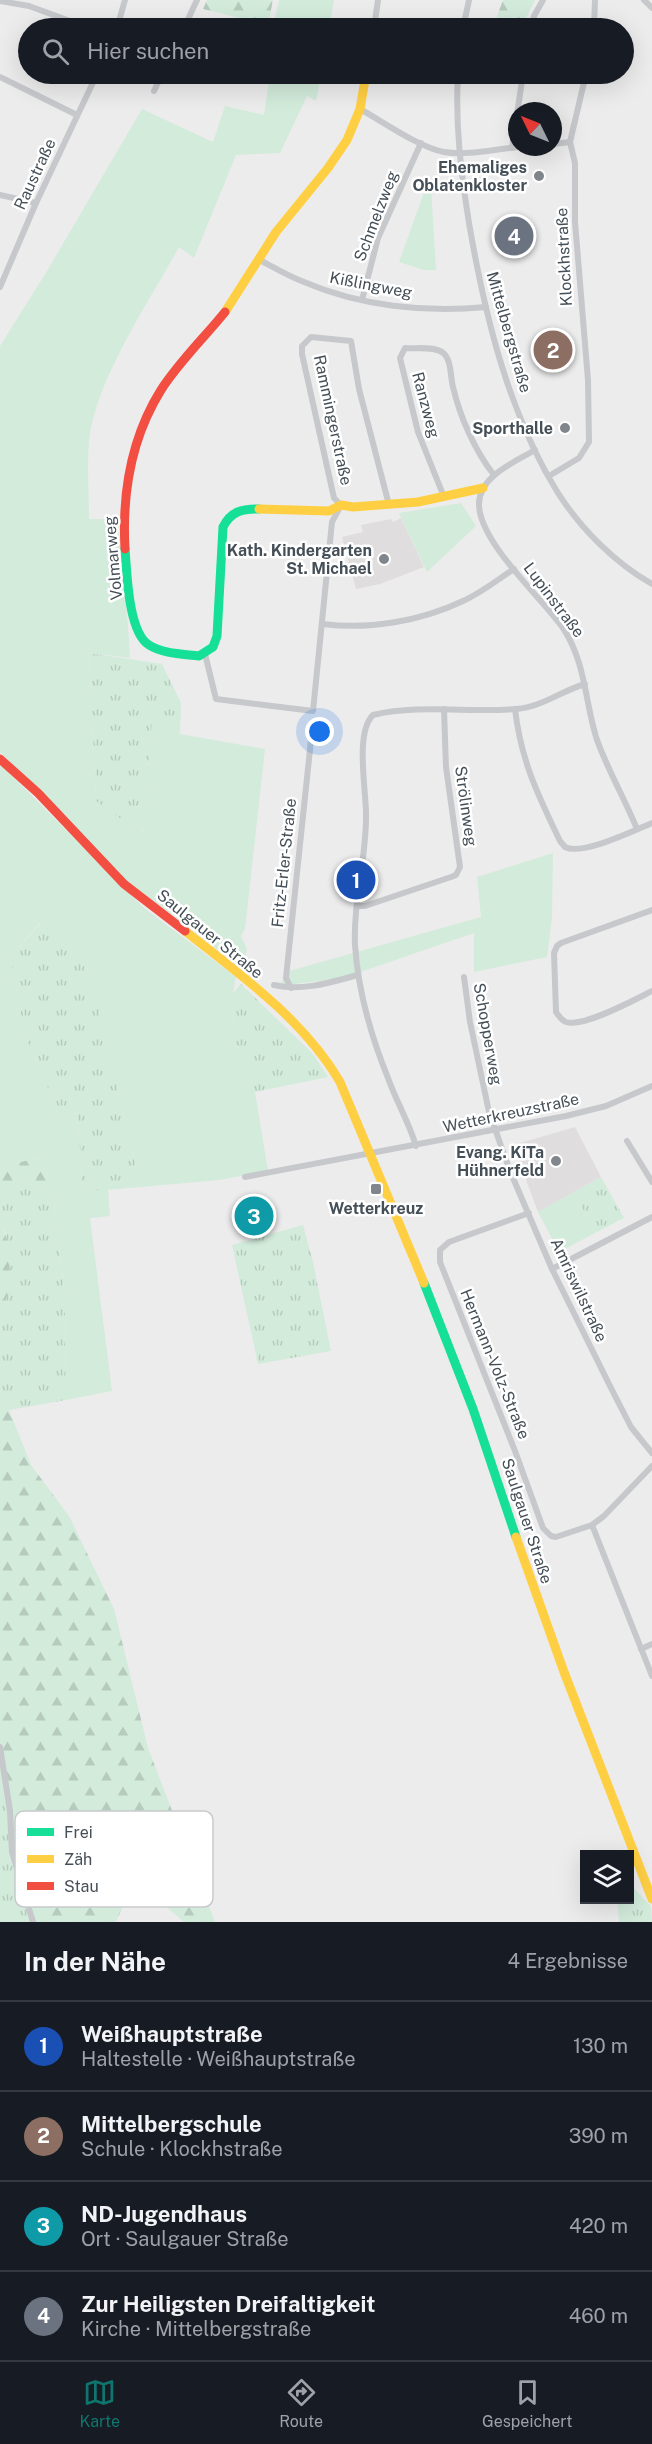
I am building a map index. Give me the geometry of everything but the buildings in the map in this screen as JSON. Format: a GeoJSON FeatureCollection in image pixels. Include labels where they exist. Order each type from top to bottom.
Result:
{"type":"FeatureCollection","features":[{"type":"Feature","properties":{"kind":"main road","name":"Volmarweg"},"geometry":{"type":"LineString","coordinates":[[205,654],[199,656],[155,650],[139,636],[135,628],[125,561],[123,515],[125,491],[135,448],[153,403],[178,367],[226,310],[284,222],[329,167],[355,123],[364,84]]}},
{"type":"Feature","properties":{"kind":"main road","name":"Rammingerstraße"},"geometry":{"type":"LineString","coordinates":[[341,505],[353,507],[389,505],[444,497],[483,488]]}},
{"type":"Feature","properties":{"kind":"main road"},"geometry":{"type":"LineString","coordinates":[[205,654],[213,647],[218,636],[223,527],[229,516],[243,509],[329,511],[341,505]]}},
{"type":"Feature","properties":{"kind":"main road","name":"Saulgauer Straße"},"geometry":{"type":"LineString","coordinates":[[0,759],[38,793],[124,884],[232,968],[303,1032],[330,1065],[340,1082],[372,1154],[473,1409],[532,1585],[652,1899]]}},
{"type":"Feature","properties":{"kind":"street"},"geometry":{"type":"LineString","coordinates":[[120,18],[125,0]]}},
{"type":"Feature","properties":{"kind":"street"},"geometry":{"type":"LineString","coordinates":[[189,18],[197,0]]}},
{"type":"Feature","properties":{"kind":"street"},"geometry":{"type":"LineString","coordinates":[[375,18],[378,0]]}},
{"type":"Feature","properties":{"kind":"street"},"geometry":{"type":"LineString","coordinates":[[465,18],[469,0]]}},
{"type":"Feature","properties":{"kind":"street"},"geometry":{"type":"LineString","coordinates":[[534,18],[543,0]]}},
{"type":"Feature","properties":{"kind":"street"},"geometry":{"type":"LineString","coordinates":[[595,18],[596,0]]}},
{"type":"Feature","properties":{"kind":"street"},"geometry":{"type":"LineString","coordinates":[[644,0],[652,8]]}},
{"type":"Feature","properties":{"kind":"street"},"geometry":{"type":"LineString","coordinates":[[0,1],[29,6],[62,18]]}},
{"type":"Feature","properties":{"kind":"street"},"geometry":{"type":"LineString","coordinates":[[0,77],[77,115]]}},
{"type":"Feature","properties":{"kind":"street","name":"Raustraße"},"geometry":{"type":"LineString","coordinates":[[0,287],[36,203],[92,84]]}},
{"type":"Feature","properties":{"kind":"street"},"geometry":{"type":"LineString","coordinates":[[154,91],[157,84]]}},
{"type":"Feature","properties":{"kind":"street","name":"Mittelbergstraße"},"geometry":{"type":"LineString","coordinates":[[458,84],[459,153],[475,258],[507,381],[536,450],[558,493],[585,528],[629,569],[652,584]]}},
{"type":"Feature","properties":{"kind":"street"},"geometry":{"type":"LineString","coordinates":[[520,102],[522,84]]}},
{"type":"Feature","properties":{"kind":"street"},"geometry":{"type":"LineString","coordinates":[[562,143],[570,142],[584,84]]}},
{"type":"Feature","properties":{"kind":"street"},"geometry":{"type":"LineString","coordinates":[[360,109],[421,143],[443,152],[459,153],[508,148]]}},
{"type":"Feature","properties":{"kind":"street","name":"Klockhstraße"},"geometry":{"type":"LineString","coordinates":[[549,476],[579,458],[589,442],[588,380],[574,222],[575,163],[570,142]]}},
{"type":"Feature","properties":{"kind":"street","name":"Schmelzweg"},"geometry":{"type":"LineString","coordinates":[[362,300],[378,238],[421,143]]}},
{"type":"Feature","properties":{"kind":"street"},"geometry":{"type":"LineString","coordinates":[[0,195],[36,203]]}},
{"type":"Feature","properties":{"kind":"street","name":"Kißlingweg"},"geometry":{"type":"LineString","coordinates":[[258,259],[301,281],[362,300],[431,309],[486,307]]}},
{"type":"Feature","properties":{"kind":"street","name":"Rammingerstraße"},"geometry":{"type":"LineString","coordinates":[[205,654],[216,699],[314,711],[332,522],[341,505],[334,498],[302,354],[302,346],[311,336],[351,341],[359,389],[389,505]]}},
{"type":"Feature","properties":{"kind":"street","name":"Ranzweg"},"geometry":{"type":"LineString","coordinates":[[444,497],[418,432],[410,404],[400,358],[405,348],[441,351],[448,359],[453,389],[464,420],[486,465],[494,475]]}},
{"type":"Feature","properties":{"kind":"street"},"geometry":{"type":"LineString","coordinates":[[483,488],[494,475],[536,450]]}},
{"type":"Feature","properties":{"kind":"street","name":"Lupinstraße"},"geometry":{"type":"LineString","coordinates":[[483,488],[479,497],[480,515],[488,532],[514,569],[563,628],[578,657],[592,722],[603,756],[637,829]]}},
{"type":"Feature","properties":{"kind":"street"},"geometry":{"type":"LineString","coordinates":[[323,624],[357,625],[417,618],[464,601],[514,569]]}},
{"type":"Feature","properties":{"kind":"street"},"geometry":{"type":"LineString","coordinates":[[416,1146],[380,1057],[366,1013],[358,975],[355,942],[366,835],[364,752],[368,722],[373,715],[378,714],[444,709],[516,709],[538,705],[585,684]]}},
{"type":"Feature","properties":{"kind":"street","name":"Strölinweg"},"geometry":{"type":"LineString","coordinates":[[358,906],[365,906],[451,877],[456,875],[460,867],[446,767],[444,709]]}},
{"type":"Feature","properties":{"kind":"street"},"geometry":{"type":"LineString","coordinates":[[516,709],[520,741],[532,781],[565,847],[577,849],[652,822]]}},
{"type":"Feature","properties":{"kind":"street","name":"Fritz-Erler-Straße"},"geometry":{"type":"LineString","coordinates":[[291,987],[286,978],[311,741]]}},
{"type":"Feature","properties":{"kind":"street"},"geometry":{"type":"LineString","coordinates":[[652,909],[556,946],[554,953],[556,1012],[566,1022],[572,1023],[595,1017],[652,991]]}},
{"type":"Feature","properties":{"kind":"street"},"geometry":{"type":"LineString","coordinates":[[274,985],[291,987],[327,984],[358,975]]}},
{"type":"Feature","properties":{"kind":"street","name":"Schopperweg"},"geometry":{"type":"LineString","coordinates":[[464,977],[477,1060],[495,1130]]}},
{"type":"Feature","properties":{"kind":"street","name":"Wetterkreuzstraße"},"geometry":{"type":"LineString","coordinates":[[372,1154],[606,1106],[652,1086]]}},
{"type":"Feature","properties":{"kind":"street","name":"Amriswilstraße"},"geometry":{"type":"LineString","coordinates":[[495,1130],[552,1269],[631,1426],[652,1453]]}},
{"type":"Feature","properties":{"kind":"street"},"geometry":{"type":"LineString","coordinates":[[627,1142],[652,1182]]}},
{"type":"Feature","properties":{"kind":"street"},"geometry":{"type":"LineString","coordinates":[[245,1177],[372,1154]]}},
{"type":"Feature","properties":{"kind":"street","name":"Hermann-Volz-Straße"},"geometry":{"type":"LineString","coordinates":[[528,1213],[449,1242],[440,1250],[439,1256],[543,1528],[551,1536],[556,1537],[592,1525],[604,1516],[652,1466]]}},
{"type":"Feature","properties":{"kind":"street"},"geometry":{"type":"LineString","coordinates":[[552,1269],[652,1217]]}},
{"type":"Feature","properties":{"kind":"street"},"geometry":{"type":"LineString","coordinates":[[592,1525],[652,1676]]}},
{"type":"Feature","properties":{"kind":"street"},"geometry":{"type":"LineString","coordinates":[[641,1649],[652,1644]]}},
{"type":"Feature","properties":{"kind":"street"},"geometry":{"type":"LineString","coordinates":[[0,1747],[15,1861]]}},
{"type":"Feature","properties":{"kind":"street"},"geometry":{"type":"LineString","coordinates":[[29,1907],[33,1922]]}},
{"type":"Feature","properties":{"kind":"shaded area","name":"Kath. Kindergarten St. Michael"},"geometry":{"type":"Polygon","coordinates":[[[401,518],[424,567],[380,584],[356,589],[342,537],[363,532],[361,525],[391,519],[393,522],[401,518]]]}},
{"type":"Feature","properties":{"kind":"shaded area","name":"Evang. KiTa Hühnerfeld"},"geometry":{"type":"Polygon","coordinates":[[[575,1127],[601,1177],[538,1212],[513,1145],[575,1127]]]}},
{"type":"Feature","properties":{"kind":"green space"},"geometry":{"type":"Polygon","coordinates":[[[207,0],[273,0],[269,18],[240,18],[203,9],[207,0]]]}},
{"type":"Feature","properties":{"kind":"green space"},"geometry":{"type":"Polygon","coordinates":[[[279,0],[334,0],[331,18],[275,18],[279,0]]]}},
{"type":"Feature","properties":{"kind":"green space"},"geometry":{"type":"Polygon","coordinates":[[[503,0],[535,0],[526,18],[496,18],[503,0]]]}},
{"type":"Feature","properties":{"kind":"green space"},"geometry":{"type":"Polygon","coordinates":[[[269,84],[319,84],[316,101],[307,96],[280,153],[236,155],[194,258],[179,247],[125,341],[112,367],[93,418],[88,450],[89,519],[118,519],[130,658],[89,653],[96,801],[142,834],[152,723],[180,734],[265,749],[245,929],[241,936],[247,949],[242,968],[118,874],[85,837],[0,752],[0,346],[142,109],[213,142],[225,106],[264,115],[269,84]]]}},
{"type":"Feature","properties":{"kind":"green space"},"geometry":{"type":"Polygon","coordinates":[[[426,187],[431,187],[436,270],[424,270],[399,262],[426,187]]]}},
{"type":"Feature","properties":{"kind":"green space"},"geometry":{"type":"Polygon","coordinates":[[[461,503],[476,526],[427,572],[399,513],[461,503]]]}},
{"type":"Feature","properties":{"kind":"green space"},"geometry":{"type":"Polygon","coordinates":[[[89,653],[162,664],[181,703],[180,734],[152,724],[142,835],[96,802],[89,653]]]}},
{"type":"Feature","properties":{"kind":"green space"},"geometry":{"type":"Polygon","coordinates":[[[0,764],[144,908],[236,977],[233,993],[234,1038],[255,1092],[268,1171],[219,1180],[141,1187],[90,972],[40,923],[10,957],[25,1036],[61,1118],[77,1113],[83,1192],[108,1189],[110,1216],[90,1218],[112,1391],[66,1400],[65,1299],[53,1194],[39,1158],[0,1166],[0,764]]]}},
{"type":"Feature","properties":{"kind":"green space"},"geometry":{"type":"Polygon","coordinates":[[[553,853],[552,918],[547,957],[474,972],[474,933],[343,978],[279,986],[289,971],[481,917],[477,877],[553,853]]]}},
{"type":"Feature","properties":{"kind":"green space"},"geometry":{"type":"Polygon","coordinates":[[[41,923],[90,972],[141,1187],[83,1192],[77,1113],[61,1118],[25,1036],[10,957],[41,923]]]}},
{"type":"Feature","properties":{"kind":"green space"},"geometry":{"type":"Polygon","coordinates":[[[241,984],[313,1054],[328,1077],[255,1092],[234,1038],[233,993],[241,984]]]}},
{"type":"Feature","properties":{"kind":"green space"},"geometry":{"type":"Polygon","coordinates":[[[39,1158],[53,1194],[29,1184],[14,1181],[0,1211],[0,1166],[39,1158]]]}},
{"type":"Feature","properties":{"kind":"green space"},"geometry":{"type":"Polygon","coordinates":[[[601,1177],[624,1218],[595,1233],[574,1192],[601,1177]]]}},
{"type":"Feature","properties":{"kind":"green space"},"geometry":{"type":"Polygon","coordinates":[[[14,1181],[29,1184],[53,1194],[65,1299],[66,1400],[9,1410],[0,1400],[0,1331],[8,1289],[6,1233],[0,1220],[0,1211],[14,1181]]]}},
{"type":"Feature","properties":{"kind":"green space"},"geometry":{"type":"Polygon","coordinates":[[[574,1192],[595,1233],[559,1252],[538,1212],[574,1192]]]}},
{"type":"Feature","properties":{"kind":"green space"},"geometry":{"type":"Polygon","coordinates":[[[0,1220],[10,1261],[8,1289],[0,1331],[0,1220]]]}},
{"type":"Feature","properties":{"kind":"green space"},"geometry":{"type":"Polygon","coordinates":[[[303,1225],[331,1351],[258,1364],[232,1245],[303,1225]]]}},
{"type":"Feature","properties":{"kind":"green space"},"geometry":{"type":"Polygon","coordinates":[[[0,1400],[9,1410],[31,1465],[69,1516],[114,1609],[148,1748],[172,1811],[15,1811],[15,1862],[0,1747],[0,1400]]]}},
{"type":"Feature","properties":{"kind":"green space"},"geometry":{"type":"Polygon","coordinates":[[[0,1747],[15,1827],[15,1907],[30,1907],[33,1922],[0,1922],[0,1747]]]}},
{"type":"Feature","properties":{"kind":"green space"},"geometry":{"type":"Polygon","coordinates":[[[634,1888],[651,1906],[652,1922],[619,1922],[617,1904],[634,1904],[634,1888]]]}},
{"type":"Feature","properties":{"kind":"green space"},"geometry":{"type":"Polygon","coordinates":[[[28,1907],[122,1907],[116,1922],[33,1922],[28,1907]]]}},
{"type":"Feature","properties":{"kind":"green space"},"geometry":{"type":"Polygon","coordinates":[[[167,1907],[209,1907],[215,1922],[184,1922],[167,1907]]]}},
{"type":"Feature","properties":{"kind":"traffic: fast"},"geometry":{"type":"LineString","coordinates":[[125,549],[130,601],[142,638],[149,645],[160,650],[199,656],[213,647],[217,636],[223,527],[233,514],[259,509]]}},
{"type":"Feature","properties":{"kind":"traffic: fast"},"geometry":{"type":"LineString","coordinates":[[424,1283],[473,1409],[516,1537]]}},
{"type":"Feature","properties":{"kind":"traffic: slow"},"geometry":{"type":"LineString","coordinates":[[225,312],[276,232],[328,168],[347,140],[360,109],[364,84]]}},
{"type":"Feature","properties":{"kind":"traffic: slow"},"geometry":{"type":"LineString","coordinates":[[259,509],[329,511],[341,505],[353,507],[418,502],[483,488]]}},
{"type":"Feature","properties":{"kind":"traffic: slow"},"geometry":{"type":"LineString","coordinates":[[185,931],[228,964],[290,1019],[308,1038],[340,1082],[424,1283]]}},
{"type":"Feature","properties":{"kind":"traffic: slow"},"geometry":{"type":"LineString","coordinates":[[516,1537],[564,1672],[652,1899]]}},
{"type":"Feature","properties":{"kind":"traffic: jam"},"geometry":{"type":"LineString","coordinates":[[125,549],[127,487],[142,427],[168,380],[225,312]]}},
{"type":"Feature","properties":{"kind":"traffic: jam"},"geometry":{"type":"LineString","coordinates":[[0,759],[38,793],[124,884],[185,931]]}},
{"type":"Feature","properties":{"kind":"place","name":"Ehemaliges Oblatenkloster"},"geometry":{"type":"Point","coordinates":[539,176]}},
{"type":"Feature","properties":{"kind":"place","name":"Zur Heiligsten Dreifaltigkeit"},"geometry":{"type":"Point","coordinates":[514,236]}},
{"type":"Feature","properties":{"kind":"place","name":"Mittelbergschule"},"geometry":{"type":"Point","coordinates":[553,350]}},
{"type":"Feature","properties":{"kind":"place","name":"Sporthalle"},"geometry":{"type":"Point","coordinates":[565,428]}},
{"type":"Feature","properties":{"kind":"place","name":"Kath. Kindergarten St. Michael"},"geometry":{"type":"Point","coordinates":[384,559]}},
{"type":"Feature","properties":{"kind":"place","name":"Weißhauptstraße"},"geometry":{"type":"Point","coordinates":[356,880]}},
{"type":"Feature","properties":{"kind":"place","name":"Evang. KiTa Hühnerfeld"},"geometry":{"type":"Point","coordinates":[556,1161]}},
{"type":"Feature","properties":{"kind":"place","name":"Wetterkreuz"},"geometry":{"type":"Point","coordinates":[376,1189]}},
{"type":"Feature","properties":{"kind":"place","name":"ND-Jugendhaus"},"geometry":{"type":"Point","coordinates":[254,1216]}}]}
